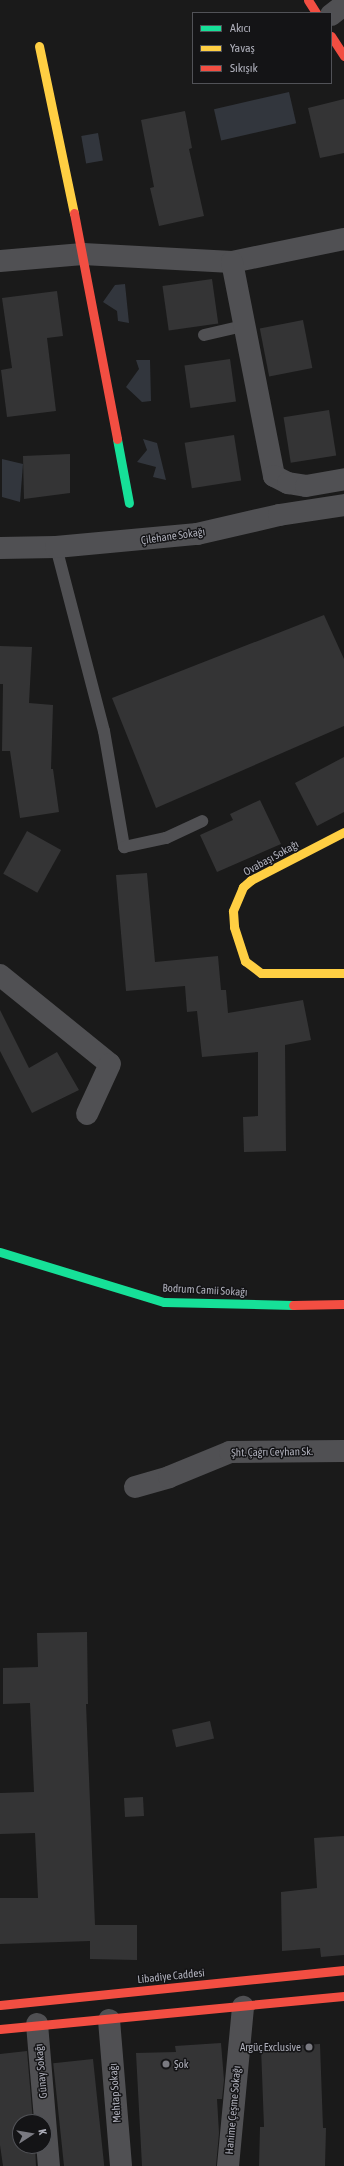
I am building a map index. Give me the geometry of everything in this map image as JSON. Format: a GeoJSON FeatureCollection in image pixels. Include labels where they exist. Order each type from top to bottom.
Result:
{"type":"FeatureCollection","features":[{"type":"Feature","properties":{"kind":"street"},"geometry":{"type":"LineString","coordinates":[[308,0],[315,12]]}},
{"type":"Feature","properties":{"kind":"street"},"geometry":{"type":"LineString","coordinates":[[332,14],[344,5]]}},
{"type":"Feature","properties":{"kind":"street"},"geometry":{"type":"LineString","coordinates":[[332,38],[344,56]]}},
{"type":"Feature","properties":{"kind":"street"},"geometry":{"type":"LineString","coordinates":[[39,46],[83,254],[129,503]]}},
{"type":"Feature","properties":{"kind":"street"},"geometry":{"type":"LineString","coordinates":[[0,261],[83,254],[232,262],[344,239]]}},
{"type":"Feature","properties":{"kind":"street"},"geometry":{"type":"LineString","coordinates":[[232,262],[243,326],[274,476],[288,482],[306,486],[344,479]]}},
{"type":"Feature","properties":{"kind":"street","name":"Çilehane Sokağı"},"geometry":{"type":"LineString","coordinates":[[0,548],[56,547],[197,534],[279,516],[344,505]]}},
{"type":"Feature","properties":{"kind":"street","name":"Ovabaşı Sokağı"},"geometry":{"type":"LineString","coordinates":[[344,832],[252,880],[243,887],[233,911],[234,927],[245,961],[261,973],[344,973]]}},
{"type":"Feature","properties":{"kind":"street"},"geometry":{"type":"LineString","coordinates":[[0,975],[110,1064],[87,1114]]}},
{"type":"Feature","properties":{"kind":"street","name":"Bodrum Camii Sokağı"},"geometry":{"type":"LineString","coordinates":[[0,1252],[164,1302],[315,1306],[344,1304]]}},
{"type":"Feature","properties":{"kind":"street","name":"Şht. Çağrı Ceyhan Sk."},"geometry":{"type":"LineString","coordinates":[[135,1487],[169,1477],[230,1452],[344,1452]]}},
{"type":"Feature","properties":{"kind":"street","name":"Libadiye Caddesi"},"geometry":{"type":"LineString","coordinates":[[0,2005],[344,1970]]}},
{"type":"Feature","properties":{"kind":"street"},"geometry":{"type":"LineString","coordinates":[[0,2029],[37,2024],[109,2020],[344,1996]]}},
{"type":"Feature","properties":{"kind":"street","name":"Hanime Çeşme Sokağı"},"geometry":{"type":"LineString","coordinates":[[228,2166],[243,2007]]}},
{"type":"Feature","properties":{"kind":"street","name":"Mehtap Sokağı"},"geometry":{"type":"LineString","coordinates":[[109,2020],[121,2166]]}},
{"type":"Feature","properties":{"kind":"street","name":"Günay Sokağı"},"geometry":{"type":"LineString","coordinates":[[37,2024],[49,2166]]}},
{"type":"Feature","properties":{"kind":"lane"},"geometry":{"type":"LineString","coordinates":[[204,335],[243,326]]}},
{"type":"Feature","properties":{"kind":"lane"},"geometry":{"type":"LineString","coordinates":[[56,547],[104,731],[124,847],[166,838],[202,821]]}},
{"type":"Feature","properties":{"kind":"shaded area"},"geometry":{"type":"Polygon","coordinates":[[[289,92],[296,123],[221,141],[214,109],[289,92]]]}},
{"type":"Feature","properties":{"kind":"shaded area"},"geometry":{"type":"Polygon","coordinates":[[[98,133],[103,161],[86,164],[81,136],[98,133]]]}},
{"type":"Feature","properties":{"kind":"shaded area"},"geometry":{"type":"Polygon","coordinates":[[[125,284],[129,323],[118,321],[117,311],[103,302],[115,285],[125,284]]]}},
{"type":"Feature","properties":{"kind":"shaded area"},"geometry":{"type":"Polygon","coordinates":[[[136,360],[150,360],[151,401],[142,402],[126,387],[139,369],[136,360]]]}},
{"type":"Feature","properties":{"kind":"shaded area"},"geometry":{"type":"Polygon","coordinates":[[[143,439],[157,443],[166,480],[153,477],[156,467],[137,462],[147,450],[143,439]]]}},
{"type":"Feature","properties":{"kind":"shaded area"},"geometry":{"type":"Polygon","coordinates":[[[2,459],[23,464],[20,502],[2,497],[2,459]]]}},
{"type":"Feature","properties":{"kind":"building"},"geometry":{"type":"Polygon","coordinates":[[[344,99],[344,153],[320,158],[308,108],[344,99]]]}},
{"type":"Feature","properties":{"kind":"building"},"geometry":{"type":"Polygon","coordinates":[[[185,111],[192,148],[189,149],[204,216],[159,226],[150,188],[154,187],[141,120],[185,111]]]}},
{"type":"Feature","properties":{"kind":"building"},"geometry":{"type":"Polygon","coordinates":[[[212,279],[218,324],[169,331],[162,286],[212,279]]]}},
{"type":"Feature","properties":{"kind":"building"},"geometry":{"type":"Polygon","coordinates":[[[57,291],[63,336],[47,338],[56,411],[7,417],[1,370],[12,368],[2,298],[57,291]]]}},
{"type":"Feature","properties":{"kind":"building"},"geometry":{"type":"Polygon","coordinates":[[[303,320],[312,368],[269,376],[260,328],[303,320]]]}},
{"type":"Feature","properties":{"kind":"building"},"geometry":{"type":"Polygon","coordinates":[[[230,359],[236,402],[190,408],[184,365],[230,359]]]}},
{"type":"Feature","properties":{"kind":"building"},"geometry":{"type":"Polygon","coordinates":[[[329,410],[336,455],[291,463],[284,417],[329,410]]]}},
{"type":"Feature","properties":{"kind":"building"},"geometry":{"type":"Polygon","coordinates":[[[234,435],[241,480],[192,488],[185,443],[234,435]]]}},
{"type":"Feature","properties":{"kind":"building"},"geometry":{"type":"Polygon","coordinates":[[[70,454],[70,493],[24,499],[23,456],[70,454]]]}},
{"type":"Feature","properties":{"kind":"building"},"geometry":{"type":"Polygon","coordinates":[[[324,615],[344,659],[344,726],[156,808],[112,698],[324,615]]]}},
{"type":"Feature","properties":{"kind":"building"},"geometry":{"type":"Polygon","coordinates":[[[0,646],[32,647],[29,703],[53,705],[51,769],[53,769],[59,812],[20,818],[10,751],[2,751],[3,684],[0,684],[0,646]]]}},
{"type":"Feature","properties":{"kind":"building"},"geometry":{"type":"Polygon","coordinates":[[[344,757],[344,812],[317,826],[295,783],[344,757]]]}},
{"type":"Feature","properties":{"kind":"building"},"geometry":{"type":"Polygon","coordinates":[[[260,800],[281,844],[217,872],[200,835],[233,820],[230,814],[260,800]]]}},
{"type":"Feature","properties":{"kind":"building"},"geometry":{"type":"Polygon","coordinates":[[[27,831],[61,850],[37,893],[3,874],[27,831]]]}},
{"type":"Feature","properties":{"kind":"building"},"geometry":{"type":"Polygon","coordinates":[[[147,873],[155,962],[218,956],[221,990],[226,990],[228,1013],[303,1000],[311,1040],[285,1045],[286,1151],[244,1152],[243,1117],[258,1116],[258,1052],[202,1057],[197,1011],[187,1012],[185,986],[126,991],[116,875],[147,873]]]}},
{"type":"Feature","properties":{"kind":"building"},"geometry":{"type":"Polygon","coordinates":[[[0,1010],[29,1068],[57,1052],[79,1090],[32,1113],[0,1051],[0,1010]]]}},
{"type":"Feature","properties":{"kind":"building"},"geometry":{"type":"Polygon","coordinates":[[[87,1632],[88,1704],[86,1704],[95,1925],[137,1925],[137,1960],[90,1959],[90,1941],[0,1944],[0,1898],[38,1898],[35,1833],[0,1834],[0,1793],[34,1792],[30,1703],[3,1704],[3,1668],[38,1667],[37,1633],[87,1632]]]}},
{"type":"Feature","properties":{"kind":"building"},"geometry":{"type":"Polygon","coordinates":[[[210,1721],[214,1739],[176,1747],[172,1730],[210,1721]]]}},
{"type":"Feature","properties":{"kind":"building"},"geometry":{"type":"Polygon","coordinates":[[[143,1797],[144,1816],[125,1817],[124,1798],[143,1797]]]}},
{"type":"Feature","properties":{"kind":"building"},"geometry":{"type":"Polygon","coordinates":[[[344,1836],[344,1955],[321,1957],[320,1948],[282,1951],[281,1892],[317,1888],[314,1838],[344,1836]]]}},
{"type":"Feature","properties":{"kind":"building"},"geometry":{"type":"Polygon","coordinates":[[[221,2043],[224,2080],[222,2099],[217,2099],[219,2133],[216,2166],[142,2166],[136,2053],[176,2052],[175,2046],[221,2043]]]}},
{"type":"Feature","properties":{"kind":"building"},"geometry":{"type":"Polygon","coordinates":[[[320,2044],[323,2128],[326,2128],[325,2166],[259,2166],[260,2127],[264,2127],[261,2047],[320,2044]]]}},
{"type":"Feature","properties":{"kind":"building"},"geometry":{"type":"Polygon","coordinates":[[[27,2051],[32,2114],[12,2114],[12,2154],[35,2154],[36,2166],[3,2166],[0,2145],[0,2054],[27,2051]]]}},
{"type":"Feature","properties":{"kind":"building"},"geometry":{"type":"Polygon","coordinates":[[[93,2059],[104,2166],[64,2166],[53,2063],[93,2059]]]}},
{"type":"Feature","properties":{"kind":"traffic: fast"},"geometry":{"type":"LineString","coordinates":[[117,439],[129,503]]}},
{"type":"Feature","properties":{"kind":"traffic: fast"},"geometry":{"type":"LineString","coordinates":[[0,1252],[164,1302],[293,1305]]}},
{"type":"Feature","properties":{"kind":"traffic: slow"},"geometry":{"type":"LineString","coordinates":[[39,46],[74,213]]}},
{"type":"Feature","properties":{"kind":"traffic: slow"},"geometry":{"type":"LineString","coordinates":[[344,832],[251,880],[243,887],[233,911],[234,927],[245,961],[261,973],[344,973]]}},
{"type":"Feature","properties":{"kind":"traffic: jam"},"geometry":{"type":"LineString","coordinates":[[308,0],[315,12]]}},
{"type":"Feature","properties":{"kind":"traffic: jam"},"geometry":{"type":"LineString","coordinates":[[332,38],[344,56]]}},
{"type":"Feature","properties":{"kind":"traffic: jam"},"geometry":{"type":"LineString","coordinates":[[74,213],[117,439]]}},
{"type":"Feature","properties":{"kind":"traffic: jam"},"geometry":{"type":"LineString","coordinates":[[293,1305],[344,1304]]}},
{"type":"Feature","properties":{"kind":"traffic: jam"},"geometry":{"type":"LineString","coordinates":[[0,2005],[344,1970]]}},
{"type":"Feature","properties":{"kind":"traffic: jam"},"geometry":{"type":"LineString","coordinates":[[0,2029],[344,1996]]}},
{"type":"Feature","properties":{"kind":"place","name":"Argüç Exclusive"},"geometry":{"type":"Point","coordinates":[309,2047]}},
{"type":"Feature","properties":{"kind":"place","name":"Şok"},"geometry":{"type":"Point","coordinates":[166,2064]}}]}
